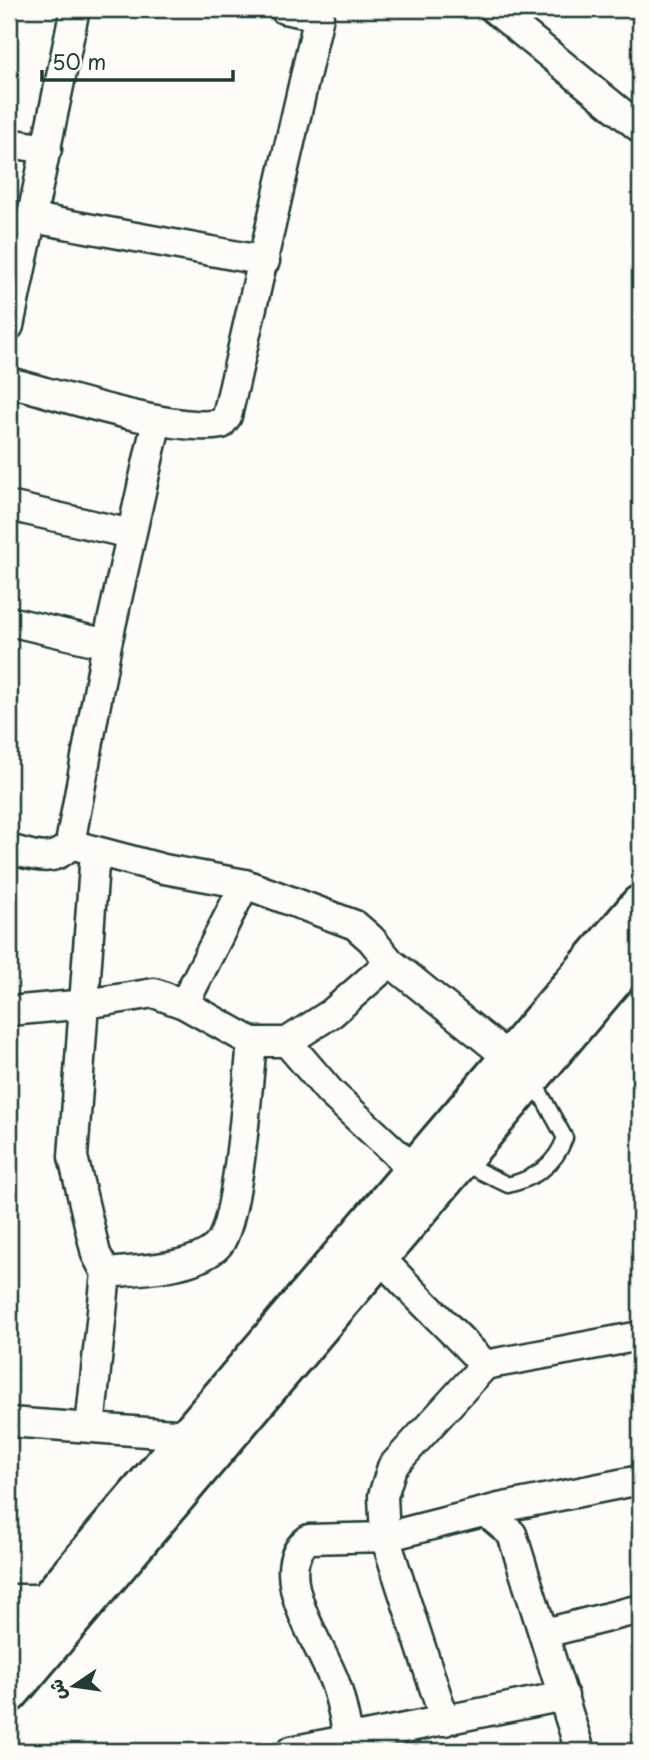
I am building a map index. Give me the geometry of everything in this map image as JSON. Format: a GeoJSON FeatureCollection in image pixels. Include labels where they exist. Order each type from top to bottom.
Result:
{"type":"FeatureCollection","features":[{"type":"Feature","properties":{"kind":"main road"},"geometry":{"type":"LineString","coordinates":[[9,1693],[460,1161],[520,1068],[640,905]]}},
{"type":"Feature","properties":{"kind":"main road"},"geometry":{"type":"LineString","coordinates":[[9,1647],[414,1170],[640,948]]}},
{"type":"Feature","properties":{"kind":"street"},"geometry":{"type":"LineString","coordinates":[[9,326],[18,247],[33,218],[75,9]]}},
{"type":"Feature","properties":{"kind":"street"},"geometry":{"type":"LineString","coordinates":[[9,382],[157,420],[212,426],[221,424],[227,416],[265,261],[320,13],[284,9]]}},
{"type":"Feature","properties":{"kind":"street"},"geometry":{"type":"LineString","coordinates":[[495,9],[640,128]]}},
{"type":"Feature","properties":{"kind":"street"},"geometry":{"type":"LineString","coordinates":[[9,143],[47,149]]}},
{"type":"Feature","properties":{"kind":"street"},"geometry":{"type":"LineString","coordinates":[[33,218],[265,261]]}},
{"type":"Feature","properties":{"kind":"street"},"geometry":{"type":"LineString","coordinates":[[90,1428],[106,1273],[96,1254],[90,1216],[73,1157],[86,1004],[83,847],[107,644],[157,420]]}},
{"type":"Feature","properties":{"kind":"street"},"geometry":{"type":"LineString","coordinates":[[9,506],[131,534]]}},
{"type":"Feature","properties":{"kind":"street"},"geometry":{"type":"LineString","coordinates":[[9,621],[107,644]]}},
{"type":"Feature","properties":{"kind":"street"},"geometry":{"type":"LineString","coordinates":[[9,849],[41,858],[55,857],[83,847],[164,869],[245,884],[355,925],[390,962],[520,1068]]}},
{"type":"Feature","properties":{"kind":"street"},"geometry":{"type":"LineString","coordinates":[[184,1004],[245,884]]}},
{"type":"Feature","properties":{"kind":"street"},"geometry":{"type":"LineString","coordinates":[[9,1011],[86,1004],[153,993],[184,1004],[252,1042],[287,1042],[332,1013],[390,962]]}},
{"type":"Feature","properties":{"kind":"street"},"geometry":{"type":"LineString","coordinates":[[106,1273],[198,1259],[219,1243],[230,1218],[252,1042]]}},
{"type":"Feature","properties":{"kind":"street"},"geometry":{"type":"LineString","coordinates":[[287,1042],[330,1092],[414,1170]]}},
{"type":"Feature","properties":{"kind":"street"},"geometry":{"type":"LineString","coordinates":[[379,1256],[414,1296],[446,1323],[485,1365]]}},
{"type":"Feature","properties":{"kind":"street"},"geometry":{"type":"LineString","coordinates":[[445,1721],[385,1537],[383,1496],[392,1467],[485,1365],[640,1336]]}},
{"type":"Feature","properties":{"kind":"street"},"geometry":{"type":"LineString","coordinates":[[9,1422],[188,1435]]}},
{"type":"Feature","properties":{"kind":"street"},"geometry":{"type":"LineString","coordinates":[[349,1742],[336,1685],[298,1600],[292,1579],[295,1553],[309,1539],[385,1537],[486,1512],[640,1480]]}},
{"type":"Feature","properties":{"kind":"street"},"geometry":{"type":"LineString","coordinates":[[486,1512],[512,1534],[580,1751]]}},
{"type":"Feature","properties":{"kind":"street"},"geometry":{"type":"LineString","coordinates":[[9,1599],[48,1599]]}},
{"type":"Feature","properties":{"kind":"street"},"geometry":{"type":"LineString","coordinates":[[545,1633],[640,1609]]}},
{"type":"Feature","properties":{"kind":"street"},"geometry":{"type":"LineString","coordinates":[[291,1751],[349,1742],[564,1696]]}},
{"type":"Feature","properties":{"kind":"lane"},"geometry":{"type":"LineString","coordinates":[[460,1161],[508,1185],[529,1180],[557,1157],[565,1138],[520,1068]]}}]}
